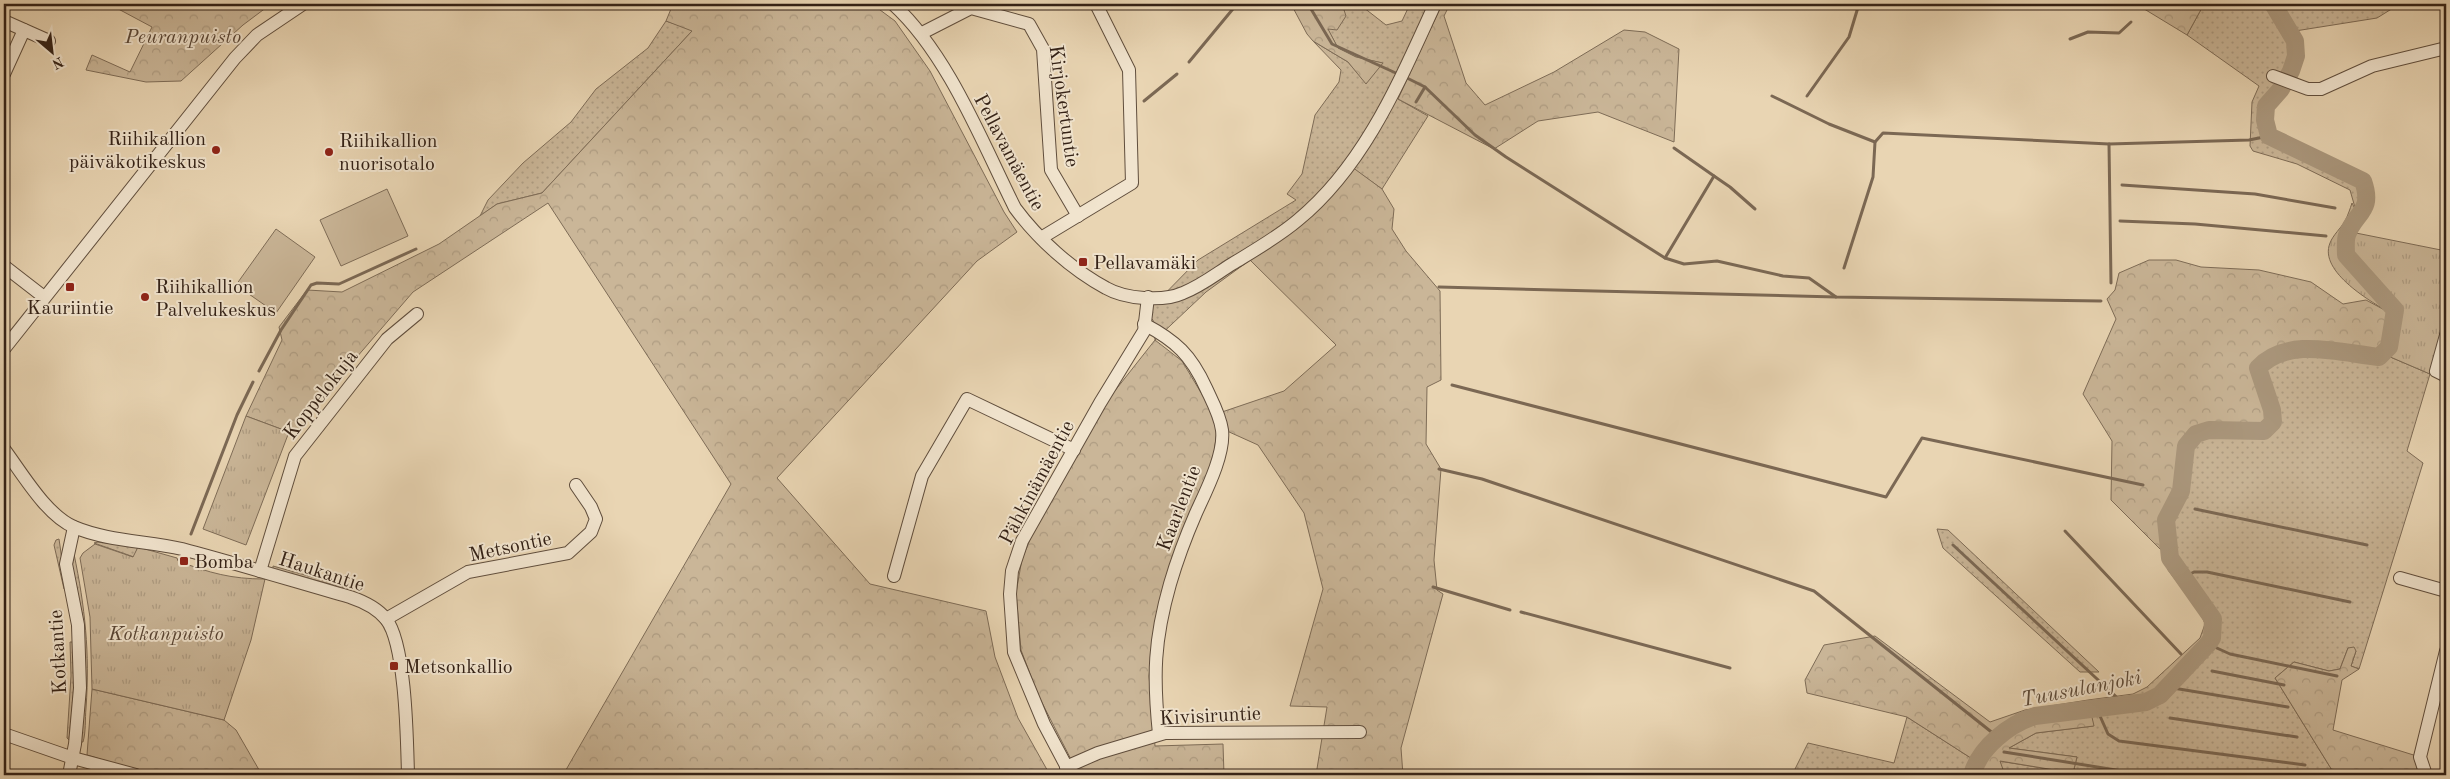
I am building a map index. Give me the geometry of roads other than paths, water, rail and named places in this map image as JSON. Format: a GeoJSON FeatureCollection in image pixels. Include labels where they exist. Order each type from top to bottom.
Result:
{"type":"FeatureCollection","features":[{"type":"Feature","properties":{"kind":"street"},"geometry":{"type":"LineString","coordinates":[[4,349],[235,58],[257,35],[303,4]]}},
{"type":"Feature","properties":{"kind":"street","name":"Pellavamäentie"},"geometry":{"type":"LineString","coordinates":[[893,4],[930,43],[1016,208],[1041,238],[1075,267],[1107,289],[1131,296],[1168,298],[1183,294],[1274,238],[1299,219],[1344,170],[1386,106],[1435,4]]}},
{"type":"Feature","properties":{"kind":"street"},"geometry":{"type":"LineString","coordinates":[[1041,238],[1132,183],[1129,70],[1096,4]]}},
{"type":"Feature","properties":{"kind":"street","name":"Kirjokertuntie"},"geometry":{"type":"LineString","coordinates":[[922,33],[971,8],[1029,24],[1043,49],[1051,170],[1078,216]]}},
{"type":"Feature","properties":{"kind":"street"},"geometry":{"type":"LineString","coordinates":[[4,21],[49,41]]}},
{"type":"Feature","properties":{"kind":"street"},"geometry":{"type":"LineString","coordinates":[[4,74],[24,30]]}},
{"type":"Feature","properties":{"kind":"street"},"geometry":{"type":"LineString","coordinates":[[2273,76],[2293,85],[2308,89],[2321,89],[2372,66],[2446,48]]}},
{"type":"Feature","properties":{"kind":"street"},"geometry":{"type":"LineString","coordinates":[[4,266],[44,297]]}},
{"type":"Feature","properties":{"kind":"street","name":"Pähkinämäentie"},"geometry":{"type":"LineString","coordinates":[[1069,771],[1044,724],[1014,652],[1010,594],[1012,572],[1022,541],[1144,331],[1148,297]]}},
{"type":"Feature","properties":{"kind":"street","name":"Koppelokuja"},"geometry":{"type":"LineString","coordinates":[[260,571],[296,456],[387,339],[416,314]]}},
{"type":"Feature","properties":{"kind":"street","name":"Kaarlentie"},"geometry":{"type":"LineString","coordinates":[[1144,324],[1171,339],[1190,358],[1209,394],[1222,430],[1222,438],[1213,477],[1178,559],[1157,638],[1154,670],[1159,734]]}},
{"type":"Feature","properties":{"kind":"street"},"geometry":{"type":"LineString","coordinates":[[2441,373],[2446,335]]}},
{"type":"Feature","properties":{"kind":"street"},"geometry":{"type":"LineString","coordinates":[[894,576],[922,476],[967,399],[1074,450]]}},
{"type":"Feature","properties":{"kind":"street","name":"Haukantie"},"geometry":{"type":"LineString","coordinates":[[4,449],[50,510],[74,527],[182,550],[362,601],[386,619],[396,642],[400,665],[408,775]]}},
{"type":"Feature","properties":{"kind":"street","name":"Metsontie"},"geometry":{"type":"LineString","coordinates":[[386,619],[468,572],[568,553],[591,532],[596,519],[576,485]]}},
{"type":"Feature","properties":{"kind":"street","name":"Kotkantie"},"geometry":{"type":"LineString","coordinates":[[69,775],[73,758],[80,688],[78,625],[66,564],[74,527]]}},
{"type":"Feature","properties":{"kind":"street"},"geometry":{"type":"LineString","coordinates":[[2400,578],[2446,591]]}},
{"type":"Feature","properties":{"kind":"street"},"geometry":{"type":"LineString","coordinates":[[2426,775],[2420,757],[2446,651]]}},
{"type":"Feature","properties":{"kind":"street","name":"Kivisiruntie"},"geometry":{"type":"LineString","coordinates":[[1069,771],[1098,753],[1159,734],[1271,731],[1360,732]]}},
{"type":"Feature","properties":{"kind":"street"},"geometry":{"type":"LineString","coordinates":[[4,734],[73,758],[136,775]]}},
{"type":"Feature","properties":{"kind":"waterway"},"geometry":{"type":"LineString","coordinates":[[1189,62],[1237,4]]}},
{"type":"Feature","properties":{"kind":"waterway"},"geometry":{"type":"LineString","coordinates":[[1308,4],[1332,44],[1398,74]]}},
{"type":"Feature","properties":{"kind":"waterway"},"geometry":{"type":"LineString","coordinates":[[1807,96],[1849,37],[1859,4]]}},
{"type":"Feature","properties":{"kind":"waterway","name":"Tuusulanjoki"},"geometry":{"type":"LineString","coordinates":[[1972,775],[1981,756],[1988,747],[1996,738],[2015,725],[2035,716],[2146,702],[2160,695],[2208,644],[2212,638],[2213,619],[2170,558],[2166,520],[2181,491],[2186,446],[2196,434],[2209,430],[2264,431],[2273,422],[2272,410],[2258,368],[2270,358],[2284,352],[2299,349],[2332,350],[2379,357],[2389,347],[2395,310],[2346,255],[2346,242],[2350,227],[2365,206],[2366,191],[2363,181],[2269,136],[2265,120],[2266,106],[2281,89],[2291,71],[2296,56],[2295,41],[2273,4]]}},
{"type":"Feature","properties":{"kind":"waterway"},"geometry":{"type":"LineString","coordinates":[[2070,39],[2088,32],[2119,33],[2131,22]]}},
{"type":"Feature","properties":{"kind":"waterway"},"geometry":{"type":"LineString","coordinates":[[1144,101],[1177,74]]}},
{"type":"Feature","properties":{"kind":"waterway"},"geometry":{"type":"LineString","coordinates":[[1403,76],[1425,87],[1475,135],[1506,157],[1665,258],[1684,264],[1717,261],[1783,276],[1809,278],[1836,297],[2101,301]]}},
{"type":"Feature","properties":{"kind":"waterway"},"geometry":{"type":"LineString","coordinates":[[1416,102],[1425,87]]}},
{"type":"Feature","properties":{"kind":"waterway"},"geometry":{"type":"LineString","coordinates":[[1772,96],[1829,124],[1875,142]]}},
{"type":"Feature","properties":{"kind":"waterway"},"geometry":{"type":"LineString","coordinates":[[1844,268],[1873,177],[1875,142],[1883,133],[2109,144],[2249,140],[2269,136]]}},
{"type":"Feature","properties":{"kind":"waterway"},"geometry":{"type":"LineString","coordinates":[[2109,144],[2111,283]]}},
{"type":"Feature","properties":{"kind":"waterway"},"geometry":{"type":"LineString","coordinates":[[1665,258],[1714,176],[1674,148]]}},
{"type":"Feature","properties":{"kind":"waterway"},"geometry":{"type":"LineString","coordinates":[[1714,176],[1755,209]]}},
{"type":"Feature","properties":{"kind":"waterway"},"geometry":{"type":"LineString","coordinates":[[2122,185],[2255,194],[2335,208]]}},
{"type":"Feature","properties":{"kind":"waterway"},"geometry":{"type":"LineString","coordinates":[[2120,221],[2195,224],[2326,236]]}},
{"type":"Feature","properties":{"kind":"waterway"},"geometry":{"type":"LineString","coordinates":[[259,371],[281,330],[311,285],[317,283],[339,284],[416,249]]}},
{"type":"Feature","properties":{"kind":"waterway"},"geometry":{"type":"LineString","coordinates":[[1439,287],[1836,297]]}},
{"type":"Feature","properties":{"kind":"waterway"},"geometry":{"type":"LineString","coordinates":[[191,534],[237,415],[253,382]]}},
{"type":"Feature","properties":{"kind":"waterway"},"geometry":{"type":"LineString","coordinates":[[1452,385],[1886,497],[1922,438],[2143,485]]}},
{"type":"Feature","properties":{"kind":"waterway"},"geometry":{"type":"LineString","coordinates":[[1439,469],[1482,479],[1814,591],[1999,738]]}},
{"type":"Feature","properties":{"kind":"waterway"},"geometry":{"type":"LineString","coordinates":[[2195,509],[2367,545]]}},
{"type":"Feature","properties":{"kind":"waterway"},"geometry":{"type":"LineString","coordinates":[[2065,531],[2181,654]]}},
{"type":"Feature","properties":{"kind":"waterway"},"geometry":{"type":"LineString","coordinates":[[1953,545],[2124,704]]}},
{"type":"Feature","properties":{"kind":"waterway"},"geometry":{"type":"LineString","coordinates":[[2183,578],[2194,572],[2207,572],[2350,602]]}},
{"type":"Feature","properties":{"kind":"waterway"},"geometry":{"type":"LineString","coordinates":[[1433,587],[1510,610]]}},
{"type":"Feature","properties":{"kind":"waterway"},"geometry":{"type":"LineString","coordinates":[[1521,612],[1730,668]]}},
{"type":"Feature","properties":{"kind":"waterway"},"geometry":{"type":"LineString","coordinates":[[2208,644],[2230,654],[2337,676]]}},
{"type":"Feature","properties":{"kind":"waterway"},"geometry":{"type":"LineString","coordinates":[[2212,671],[2284,685]]}},
{"type":"Feature","properties":{"kind":"waterway"},"geometry":{"type":"LineString","coordinates":[[2167,687],[2288,707]]}},
{"type":"Feature","properties":{"kind":"waterway"},"geometry":{"type":"LineString","coordinates":[[2096,707],[2108,734],[2119,741],[2305,765]]}},
{"type":"Feature","properties":{"kind":"waterway"},"geometry":{"type":"LineString","coordinates":[[2170,718],[2297,737]]}},
{"type":"Feature","properties":{"kind":"waterway"},"geometry":{"type":"LineString","coordinates":[[2004,752],[2147,775]]}},
{"type":"Feature","properties":{"kind":"place","name":"Riihikallion päiväkotikeskus"},"geometry":{"type":"Point","coordinates":[216,150]}},
{"type":"Feature","properties":{"kind":"place","name":"Riihikallion nuorisotalo"},"geometry":{"type":"Point","coordinates":[329,152]}},
{"type":"Feature","properties":{"kind":"place","name":"Pellavamäki"},"geometry":{"type":"Point","coordinates":[1083,262]}},
{"type":"Feature","properties":{"kind":"place","name":"Kauriintie"},"geometry":{"type":"Point","coordinates":[70,287]}},
{"type":"Feature","properties":{"kind":"place","name":"Riihikallion Palvelukeskus"},"geometry":{"type":"Point","coordinates":[145,297]}},
{"type":"Feature","properties":{"kind":"place","name":"Bomba"},"geometry":{"type":"Point","coordinates":[184,561]}},
{"type":"Feature","properties":{"kind":"place","name":"Metsonkallio"},"geometry":{"type":"Point","coordinates":[394,666]}},
{"type":"Feature","properties":{"kind":"park label","name":"Peuranpuisto"},"geometry":{"type":"Point","coordinates":[183,36]}},
{"type":"Feature","properties":{"kind":"park label","name":"Kotkanpuisto"},"geometry":{"type":"Point","coordinates":[166,633]}}]}
